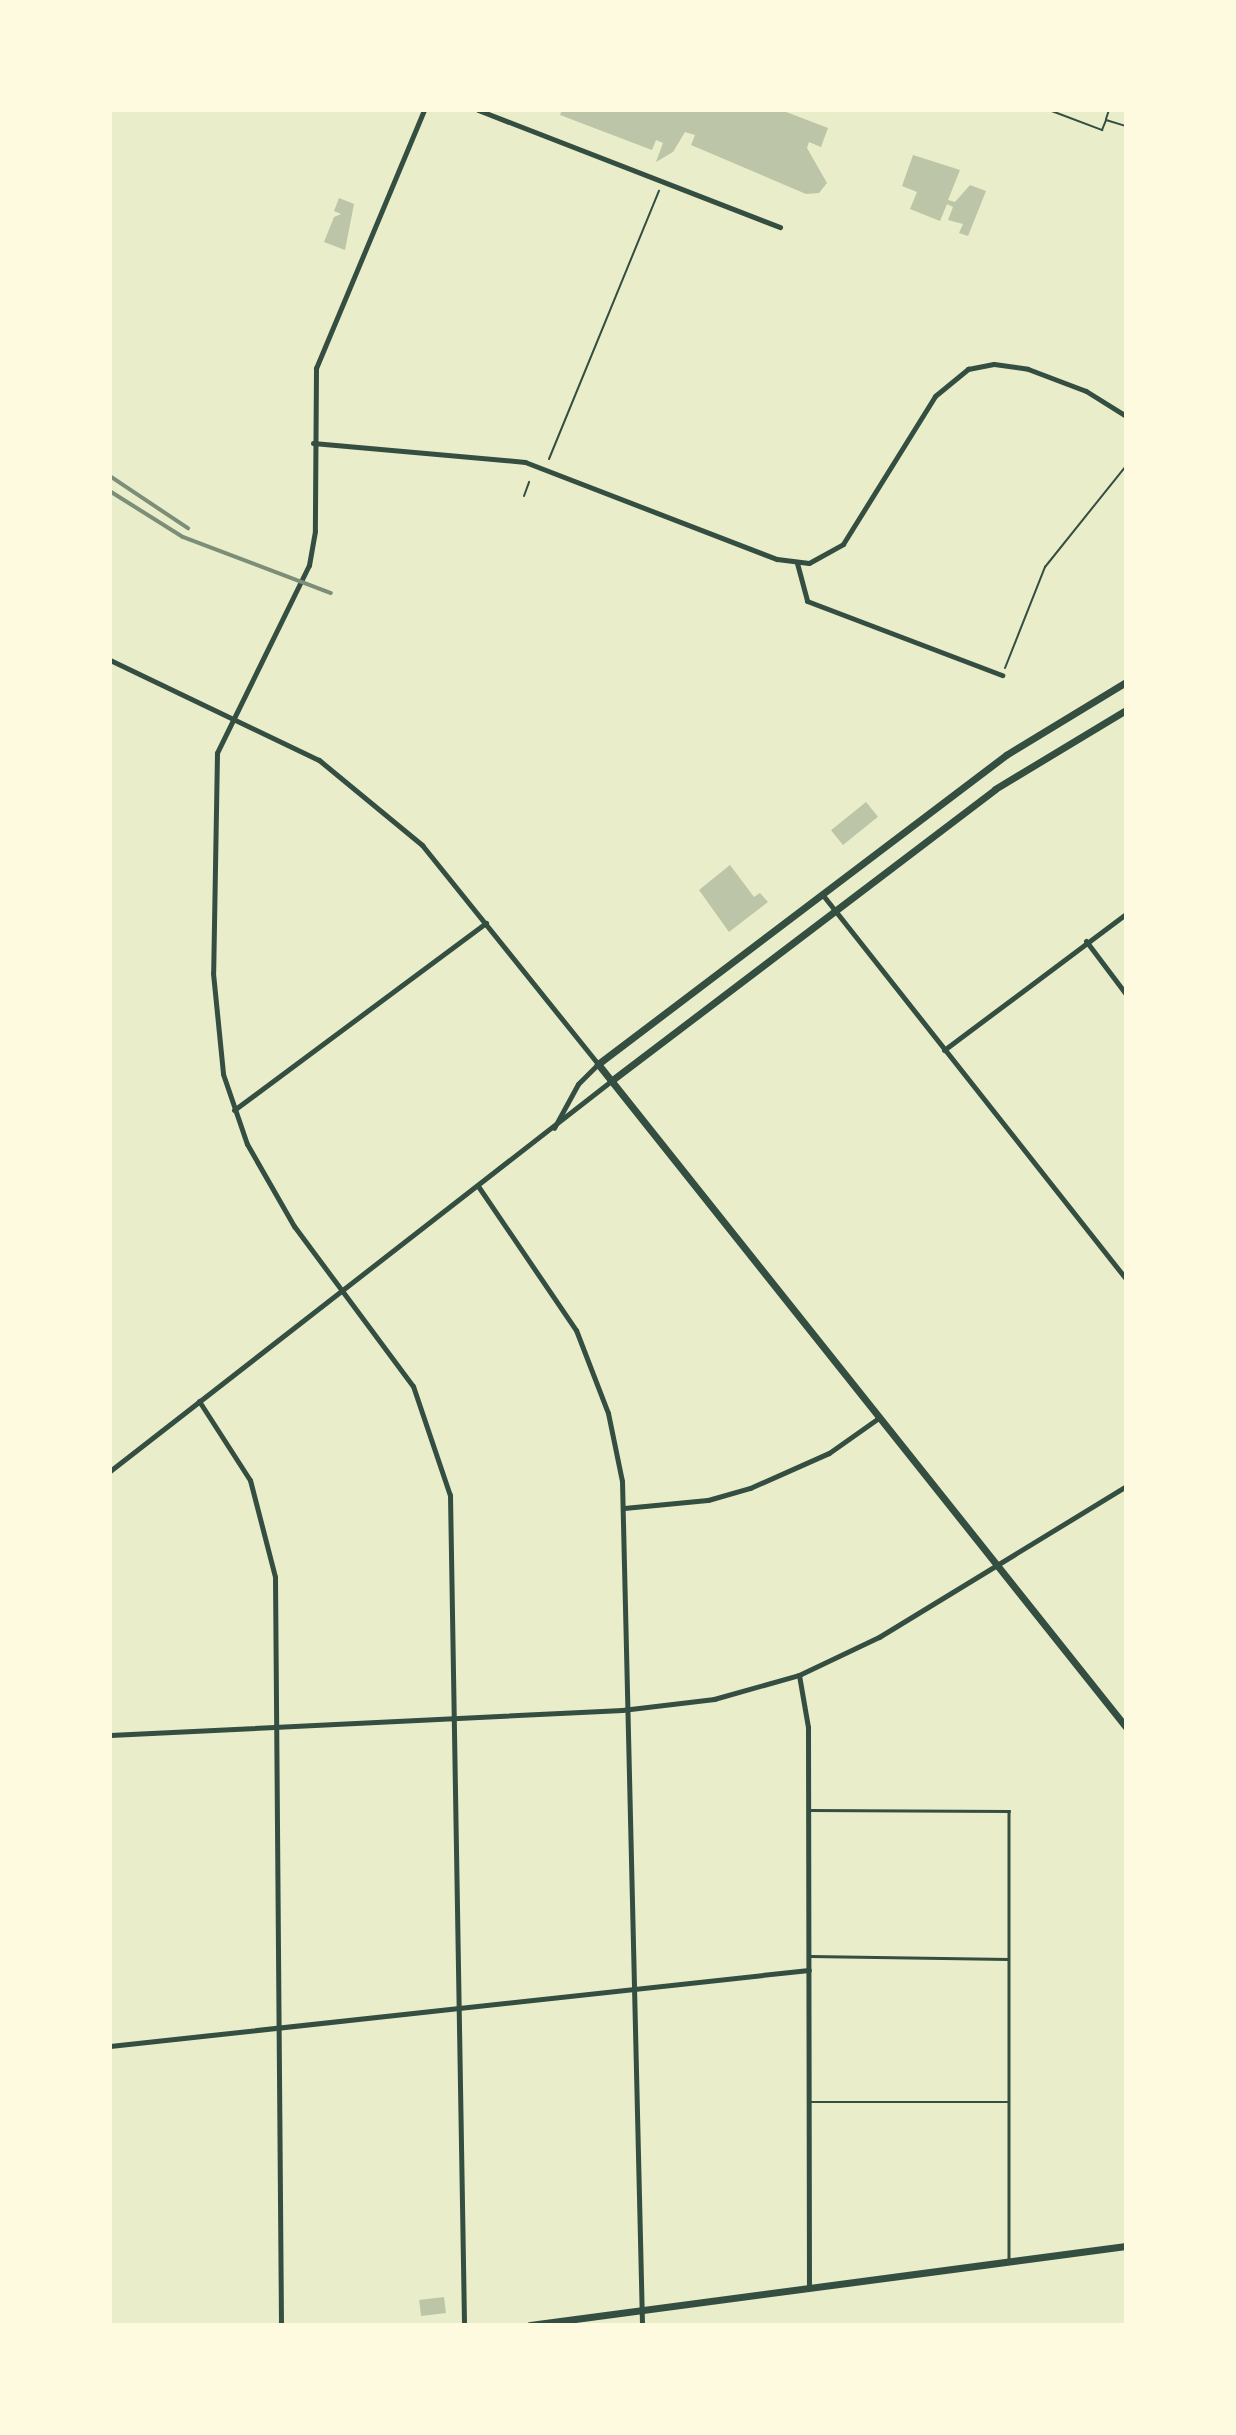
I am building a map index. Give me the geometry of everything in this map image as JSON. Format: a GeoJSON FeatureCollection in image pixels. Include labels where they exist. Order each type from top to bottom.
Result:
{"type":"FeatureCollection","features":[{"type":"Feature","properties":{"kind":"street"},"geometry":{"type":"LineString","coordinates":[[424,110],[322,351],[312,393],[313,550],[215,762],[213,973],[223,1074],[234,1110],[265,1183],[413,1386],[442,1460],[455,1538],[464,2325]]}},
{"type":"Feature","properties":{"kind":"street"},"geometry":{"type":"LineString","coordinates":[[478,110],[780,226]]}},
{"type":"Feature","properties":{"kind":"street"},"geometry":{"type":"LineString","coordinates":[[313,443],[525,462],[797,563],[825,558],[843,544],[935,396],[968,369],[994,364],[1028,369],[1086,391],[1126,416]]}},
{"type":"Feature","properties":{"kind":"street"},"geometry":{"type":"LineString","coordinates":[[797,563],[807,601],[1002,675]]}},
{"type":"Feature","properties":{"kind":"street"},"geometry":{"type":"LineString","coordinates":[[110,660],[319,760],[376,800],[422,845],[1126,1727]]}},
{"type":"Feature","properties":{"kind":"street"},"geometry":{"type":"LineString","coordinates":[[554,1128],[578,1084],[598,1064],[821,892],[1006,755],[1126,682]]}},
{"type":"Feature","properties":{"kind":"street"},"geometry":{"type":"LineString","coordinates":[[110,1471],[834,909],[995,789],[1126,710]]}},
{"type":"Feature","properties":{"kind":"street"},"geometry":{"type":"LineString","coordinates":[[821,892],[1126,1279]]}},
{"type":"Feature","properties":{"kind":"street"},"geometry":{"type":"LineString","coordinates":[[944,1050],[1086,941],[1126,914]]}},
{"type":"Feature","properties":{"kind":"street"},"geometry":{"type":"LineString","coordinates":[[234,1110],[485,923]]}},
{"type":"Feature","properties":{"kind":"street"},"geometry":{"type":"LineString","coordinates":[[1086,941],[1126,993]]}},
{"type":"Feature","properties":{"kind":"street"},"geometry":{"type":"LineString","coordinates":[[478,1186],[576,1330],[607,1413],[625,1508],[632,1989],[642,2325]]}},
{"type":"Feature","properties":{"kind":"street"},"geometry":{"type":"LineString","coordinates":[[199,1401],[242,1463],[270,1539],[277,1728],[281,2325]]}},
{"type":"Feature","properties":{"kind":"street"},"geometry":{"type":"LineString","coordinates":[[625,1508],[708,1500],[750,1488],[830,1453],[880,1417]]}},
{"type":"Feature","properties":{"kind":"street"},"geometry":{"type":"LineString","coordinates":[[110,1735],[628,1710],[714,1699],[799,1675],[879,1637],[1126,1486]]}},
{"type":"Feature","properties":{"kind":"street"},"geometry":{"type":"LineString","coordinates":[[799,1675],[808,1727],[809,2287]]}},
{"type":"Feature","properties":{"kind":"street"},"geometry":{"type":"LineString","coordinates":[[110,2046],[809,1970]]}},
{"type":"Feature","properties":{"kind":"street"},"geometry":{"type":"LineString","coordinates":[[530,2325],[1126,2246]]}},
{"type":"Feature","properties":{"kind":"lane"},"geometry":{"type":"LineString","coordinates":[[809,1810],[1009,1811],[1009,2261]]}},
{"type":"Feature","properties":{"kind":"lane"},"geometry":{"type":"LineString","coordinates":[[810,1956],[1008,1959]]}},
{"type":"Feature","properties":{"kind":"lane"},"geometry":{"type":"LineString","coordinates":[[809,2102],[1008,2102]]}},
{"type":"Feature","properties":{"kind":"path"},"geometry":{"type":"LineString","coordinates":[[1049,110],[1102,130],[1109,110]]}},
{"type":"Feature","properties":{"kind":"path"},"geometry":{"type":"LineString","coordinates":[[1106,120],[1126,126]]}},
{"type":"Feature","properties":{"kind":"path"},"geometry":{"type":"LineString","coordinates":[[549,459],[659,190]]}},
{"type":"Feature","properties":{"kind":"path"},"geometry":{"type":"LineString","coordinates":[[1002,675],[1045,566],[1126,467]]}},
{"type":"Feature","properties":{"kind":"path"},"geometry":{"type":"LineString","coordinates":[[524,496],[529,482]]}},
{"type":"Feature","properties":{"kind":"building"},"geometry":{"type":"Polygon","coordinates":[[[562,110],[781,110],[828,128],[821,147],[809,142],[807,148],[827,183],[819,193],[806,194],[691,145],[695,135],[685,132],[673,152],[656,162],[663,143],[656,140],[652,150],[560,115],[562,110]]]}},
{"type":"Feature","properties":{"kind":"building"},"geometry":{"type":"Polygon","coordinates":[[[913,155],[960,170],[948,200],[955,202],[970,185],[986,191],[968,236],[959,233],[963,224],[948,220],[953,207],[947,204],[940,221],[910,209],[917,192],[902,186],[913,155]]]}},
{"type":"Feature","properties":{"kind":"building"},"geometry":{"type":"Polygon","coordinates":[[[339,198],[354,204],[345,250],[324,242],[334,217],[341,214],[334,211],[339,198]]]}},
{"type":"Feature","properties":{"kind":"building"},"geometry":{"type":"Polygon","coordinates":[[[866,802],[878,817],[843,845],[831,830],[866,802]]]}},
{"type":"Feature","properties":{"kind":"building"},"geometry":{"type":"Polygon","coordinates":[[[730,865],[754,897],[760,893],[768,902],[729,932],[699,890],[730,865]]]}},
{"type":"Feature","properties":{"kind":"building"},"geometry":{"type":"Polygon","coordinates":[[[444,2297],[446,2313],[421,2316],[419,2300],[444,2297]]]}},
{"type":"Feature","properties":{"kind":"railway"},"geometry":{"type":"LineString","coordinates":[[110,476],[188,528]]}},
{"type":"Feature","properties":{"kind":"railway"},"geometry":{"type":"LineString","coordinates":[[110,491],[183,537],[331,593]]}}]}
